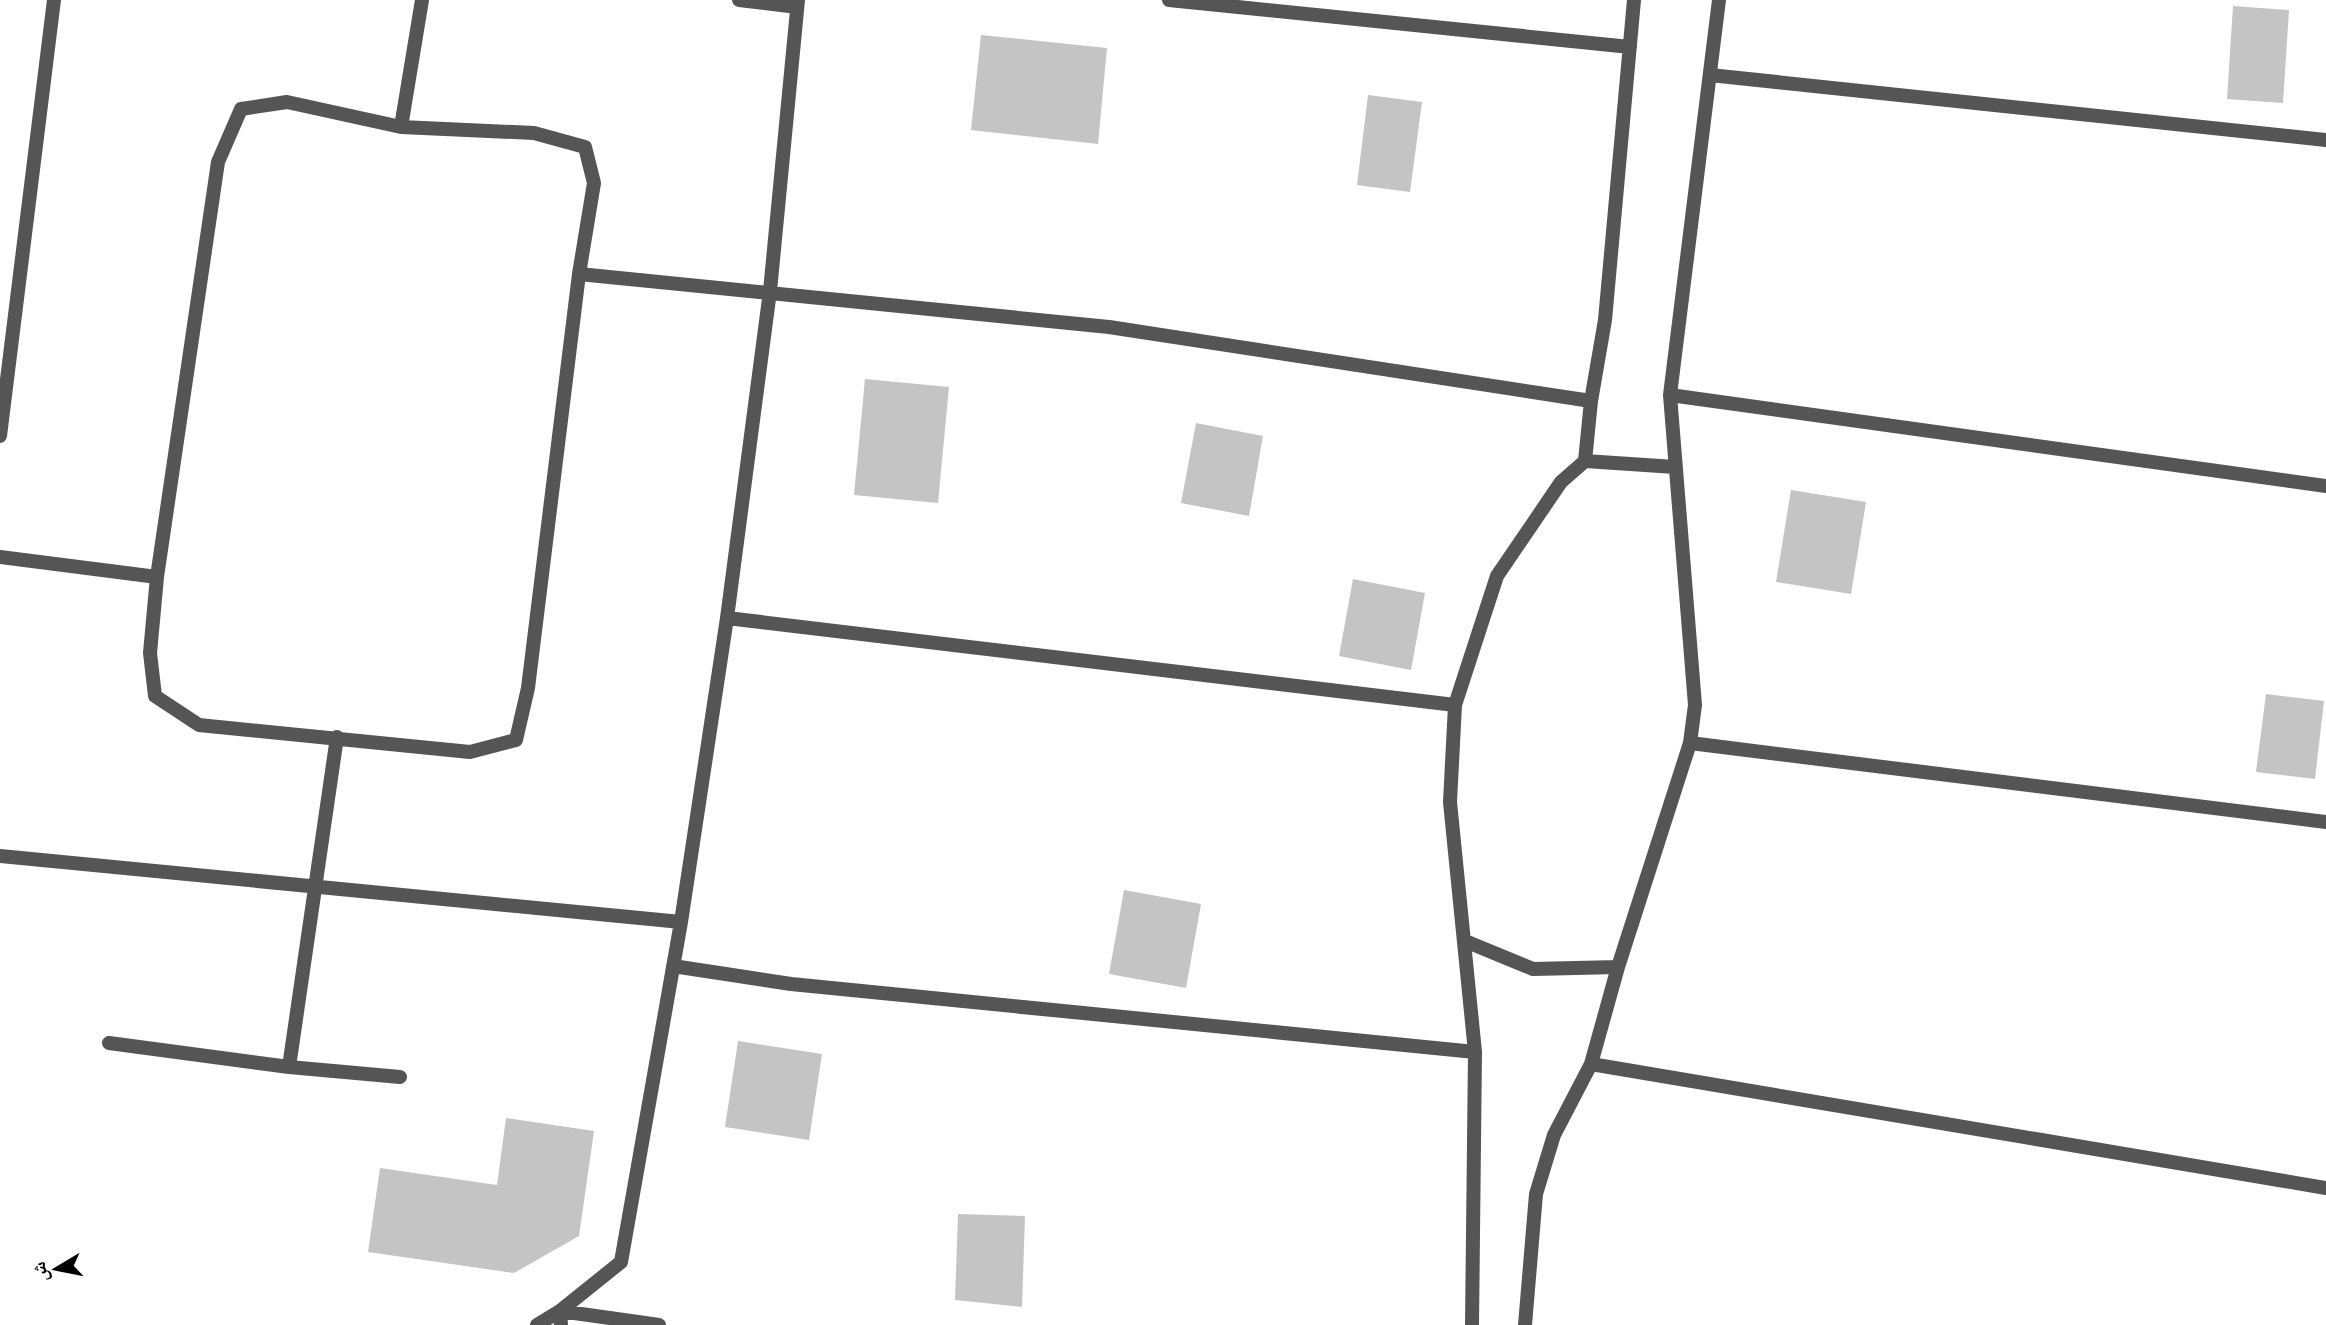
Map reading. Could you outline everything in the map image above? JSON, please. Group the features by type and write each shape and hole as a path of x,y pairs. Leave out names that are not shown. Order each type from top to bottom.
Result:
{"street":[{"path":"0,436 54,0"},
{"path":"401,127 422,0"},
{"path":"560,1318 621,1262 681,922 727,618 770,292 798,4 739,0"},
{"path":"1169,0 1630,47"},
{"path":"1472,1325 1475,1052 1450,802 1455,705 1497,576 1561,482 1585,461 1591,401 1605,320 1634,0"},
{"path":"1525,1325 1536,1194 1554,1135 1591,1064 1618,967 1690,743 1695,705 1670,395 1719,0"},
{"path":"1710,75 2326,140"},
{"path":"288,102 401,127 534,133 584,147 594,183 579,274 528,688 516,740 470,752 199,725 155,696 150,653 157,577 218,162 241,108 288,102"},
{"path":"579,274 1109,327 1591,401"},
{"path":"1670,395 2326,486"},
{"path":"1585,461 1675,467"},
{"path":"0,557 157,577"},
{"path":"727,618 1455,705"},
{"path":"289,1067 337,737"},
{"path":"1690,743 2326,822"},
{"path":"0,856 681,922"},
{"path":"1465,941 1533,969 1618,967"},
{"path":"673,966 791,984 1475,1052"},
{"path":"109,1043 289,1067 400,1077"},
{"path":"1591,1064 2326,1188"},
{"path":"537,1325 560,1318 659,1325"}],"building":[{"path":"2233,6 2289,10 2283,103 2227,99"},
{"path":"981,35 1107,48 1098,144 971,130"},
{"path":"1368,95 1422,102 1410,192 1357,185"},
{"path":"865,379 949,387 938,503 854,495"},
{"path":"1196,423 1263,436 1249,516 1181,503"},
{"path":"1791,490 1866,502 1851,594 1776,582"},
{"path":"1353,579 1425,593 1411,670 1339,656"},
{"path":"2266,694 2324,701 2315,779 2256,772"},
{"path":"1124,890 1201,904 1186,988 1109,974"},
{"path":"738,1041 822,1054 809,1140 725,1127"},
{"path":"506,1118 594,1131 579,1236 514,1273 368,1252 380,1168 497,1185"},
{"path":"958,1214 1025,1216 1022,1307 955,1300"}]}
